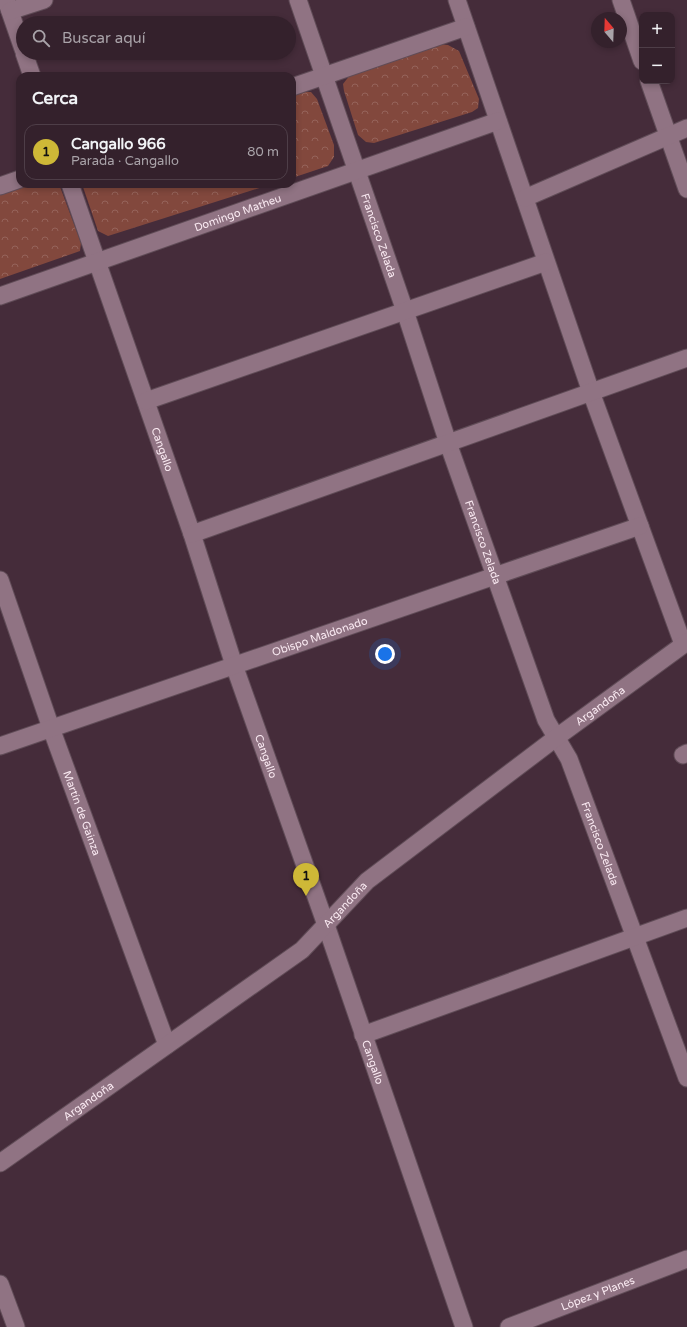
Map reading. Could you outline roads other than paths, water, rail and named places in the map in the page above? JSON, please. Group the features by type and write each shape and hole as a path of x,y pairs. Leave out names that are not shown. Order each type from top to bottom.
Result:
{"street":[{"path":"16,29 8,6 44,0"},
{"name":"Francisco Zelada","path":"298,0 494,576 546,720 569,759 687,1078"},
{"path":"456,0 591,392 685,643"},
{"path":"621,0 639,52"},
{"path":"296,86 466,28"},
{"path":"26,60 31,72"},
{"path":"650,84 687,189"},
{"name":"Domingo Matheu","path":"0,296 498,121"},
{"path":"525,198 687,128"},
{"path":"0,186 16,180"},
{"name":"Cangallo","path":"71,188 192,534 234,666 326,924 464,1327"},
{"path":"146,401 546,262"},
{"path":"192,534 687,358"},
{"name":"Obispo Maldonado","path":"0,746 640,526"},
{"name":"Martín de Gainza","path":"0,580 51,728 167,1045"},
{"name":"Argandoña","path":"0,1163 302,950 367,881 556,737 685,643"},
{"path":"363,1035 687,918"},
{"name":"López y Planes","path":"509,1327 687,1259"},
{"path":"0,1284 16,1327"}],"place":[{"name":"Cangallo 966","path":"306,896"}]}
